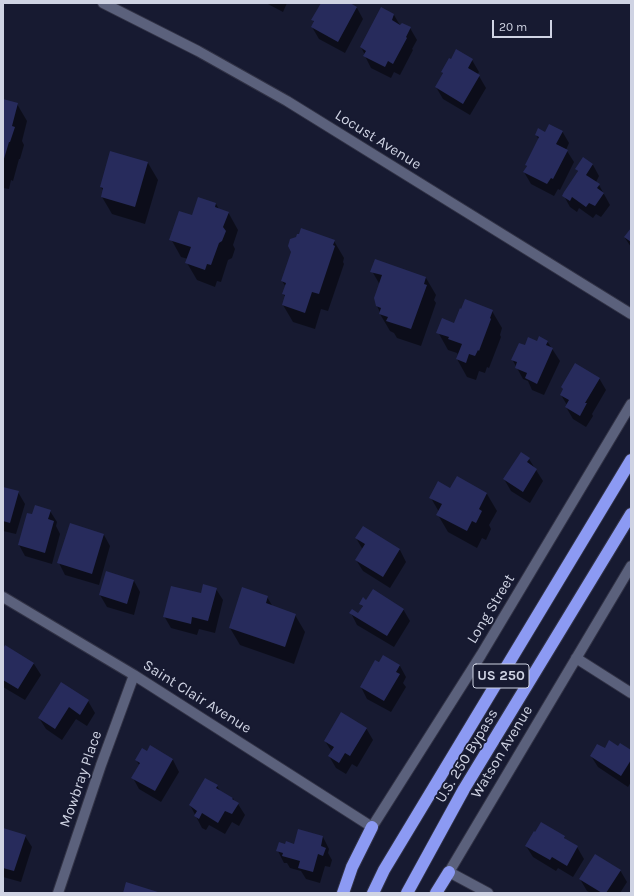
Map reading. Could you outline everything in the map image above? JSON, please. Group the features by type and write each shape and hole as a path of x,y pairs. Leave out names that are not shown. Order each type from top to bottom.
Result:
{"highway":[{"name":"US 250","path":"373,893 384,870 631,460"},
{"name":"U.S. 250 Bypass","path":"407,893 464,789 631,514"},
{"path":"343,893 352,867 372,827"},
{"path":"436,893 449,872"}],"street":[{"name":"Locust Avenue","path":"103,3 198,51 286,101 631,314"},
{"name":"Long Street","path":"372,827 481,655 631,404"},
{"name":"Watson Avenue","path":"449,872 631,566"},
{"name":"Saint Clair Avenue","path":"3,596 134,675 372,827"},
{"path":"576,658 631,693"},
{"name":"Mowbray Place","path":"58,893 101,765 134,675"},
{"path":"449,872 488,893"}],"building":[{"path":"321,3 350,3 357,7 338,42 311,27 314,21 311,20"},
{"path":"381,7 394,14 392,20 400,25 402,23 411,27 406,37 407,38 393,64 388,61 385,67 363,56 366,51 360,47"},
{"path":"456,49 473,59 468,68 480,75 463,104 435,87 443,73 441,72 449,58 451,59"},
{"path":"3,99 18,103 12,126 15,127 3,162"},
{"path":"549,124 563,131 556,144 568,150 553,179 551,178 547,184 523,172 539,137 535,135 538,128 545,132"},
{"path":"110,151 148,162 135,207 101,197 103,188 100,187"},
{"path":"583,157 593,164 586,175 600,184 597,188 604,193 595,206 589,203 586,207 572,197 570,201 562,196 578,171 575,169"},
{"path":"198,197 216,203 215,207 229,212 223,227 226,231 222,241 219,243 211,265 207,264 205,270 185,263 191,247 169,240 179,211 192,215"},
{"path":"301,228 335,240 333,245 335,246 319,294 312,292 305,313 282,305 285,295 282,294 286,283 281,281 291,252 288,246 290,239 299,234"},
{"path":"631,228 631,242 624,237"},
{"path":"375,259 426,277 424,284 427,285 411,329 386,321 388,317 379,314 381,308 376,306 374,298 382,275 370,272"},
{"path":"465,299 493,310 479,351 478,350 475,356 469,354 466,363 456,359 462,344 448,339 449,337 436,333 442,318 454,323"},
{"path":"539,336 548,341 546,345 553,348 537,384 525,378 527,373 515,368 517,362 511,360 519,343 525,345 528,337 537,341"},
{"path":"575,363 600,378 585,403 587,403 580,416 565,407 569,400 560,395 563,389 561,387"},
{"path":"521,452 530,458 527,462 537,469 523,492 503,479"},
{"path":"457,476 487,493 479,509 482,511 476,523 472,521 467,531 436,515 442,504 429,498 438,481 450,488"},
{"path":"3,487 19,491 10,523 3,521"},
{"path":"35,505 51,510 48,519 54,521 45,553 18,545 27,513 32,514"},
{"path":"70,523 104,534 92,574 57,563"},
{"path":"363,526 400,549 383,577 355,560 365,544 355,538"},
{"path":"106,571 134,580 127,604 99,595"},
{"path":"203,584 217,588 208,621 192,617 191,624 163,617 171,586 201,593"},
{"path":"242,587 268,596 266,603 296,614 285,647 229,628"},
{"path":"373,589 404,609 387,636 349,613 352,609 358,613 363,606 359,604 363,597 366,600"},
{"path":"5,645 34,663 18,689 3,680 3,649"},
{"path":"383,655 400,665 396,672 400,674 384,701 360,687 375,660 379,662"},
{"path":"61,682 89,700 80,715 69,707 55,729 38,718"},
{"path":"341,712 367,728 350,756 345,753 339,763 328,756 334,747 324,741"},
{"path":"609,740 618,746 620,743 631,750 631,760 621,776 590,756 597,744 605,748"},
{"path":"150,745 173,759 155,791 131,778 140,763 135,760 142,748 147,751"},
{"path":"205,778 218,785 216,788 239,803 232,814 225,811 218,823 202,813 199,819 194,816 197,811 189,805"},
{"path":"541,822 565,836 564,838 578,846 567,866 552,857 550,860 525,846"},
{"path":"3,828 26,835 14,871 3,868"},
{"path":"298,829 323,836 321,846 326,848 323,856 318,854 313,872 298,868 300,861 282,856 283,853 276,851 279,842 285,844 286,841 294,844"},
{"path":"595,854 621,870 606,893 602,893 579,879"},
{"path":"126,882 161,893 123,893"}]}
